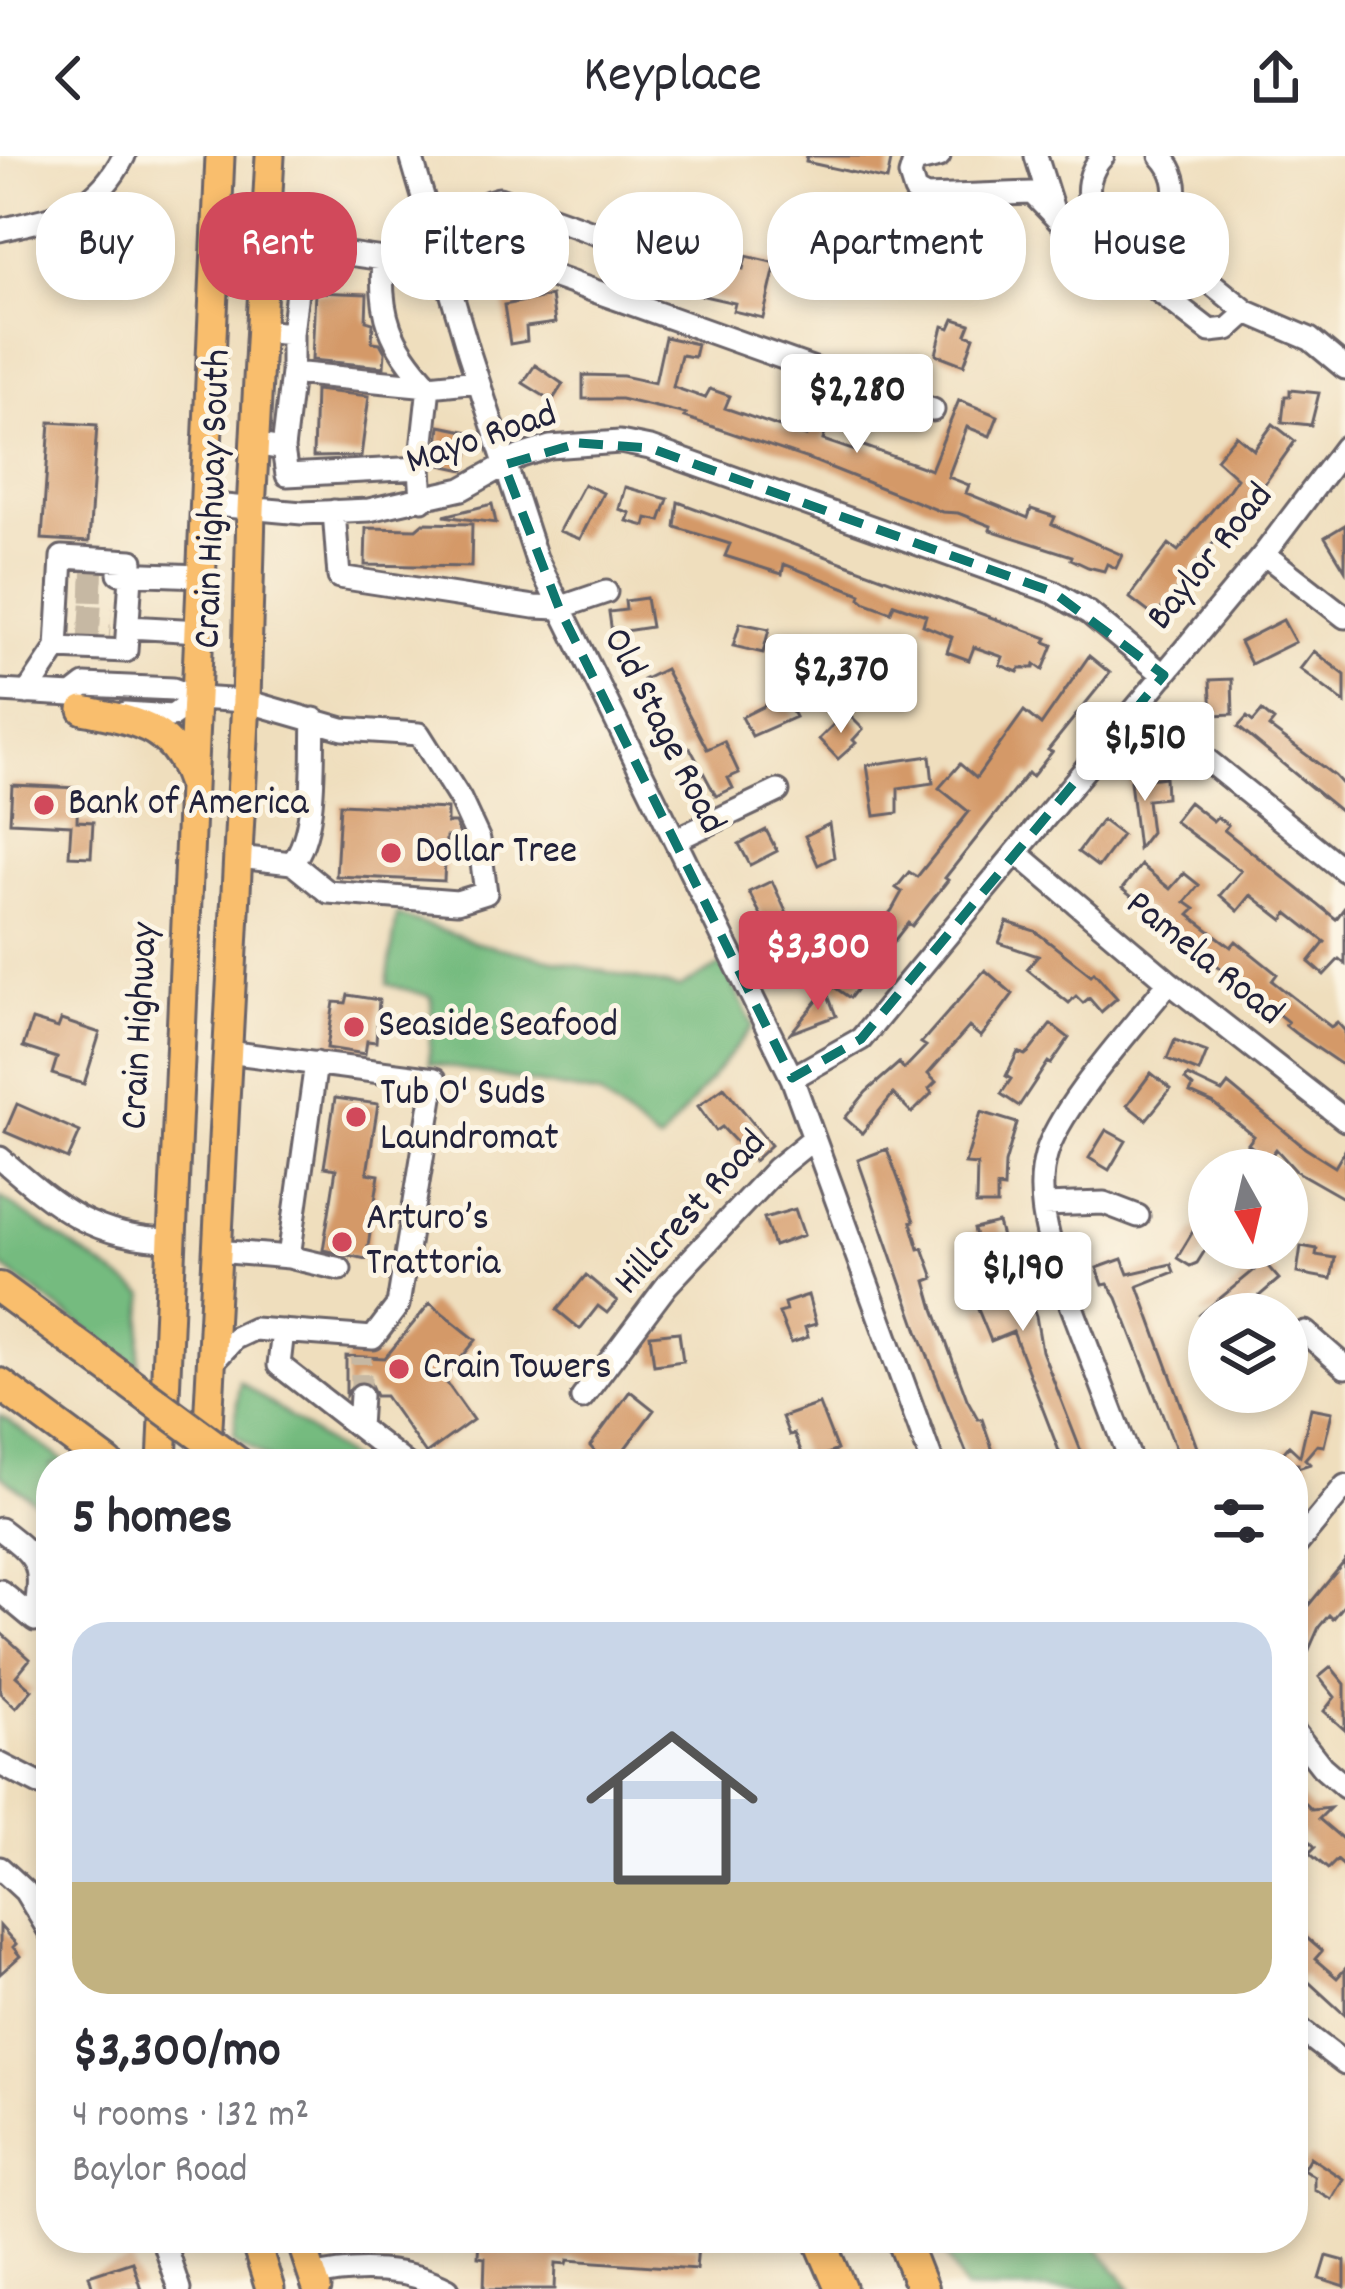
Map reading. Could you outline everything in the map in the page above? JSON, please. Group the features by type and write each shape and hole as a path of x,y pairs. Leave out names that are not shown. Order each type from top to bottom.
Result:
{"highway":[{"path":"0,1288 219,1449"},
{"path":"0,1384 88,1449"},
{"path":"825,2253 841,2289"},
{"path":"908,2253 922,2289"}],"main road":[{"name":"Crain Highway South","path":"201,584 220,156"},
{"name":"Crain Highway South","path":"268,192 270,156"},
{"name":"Crain Highway South","path":"246,701 262,300"},
{"name":"Crain Highway","path":"163,1449 201,584"},
{"path":"207,1449 246,701"},
{"path":"78,702 158,733 186,767 193,788"},
{"path":"259,2253 270,2289"},
{"path":"305,2253 315,2283"}],"street":[{"path":"0,230 65,214 94,200 124,156"},
{"name":"Old Stage Road","path":"411,156 421,192"},
{"path":"939,156 914,162 910,176 915,191 926,197 1032,193 1050,212"},
{"path":"1036,156 1050,203"},
{"path":"1090,192 1089,176 1103,156"},
{"path":"1160,156 1175,177 1176,192"},
{"path":"357,256 382,259 380,305 408,364 429,386"},
{"path":"569,283 933,410"},
{"path":"1229,297 1247,312 1310,339 1345,368"},
{"path":"296,300 284,449 287,475 419,468"},
{"name":"Old Stage Road","path":"453,300 536,558 791,1078 928,1449"},
{"path":"1170,300 1210,332 1228,329 1247,312"},
{"path":"260,331 292,334"},
{"path":"292,373 429,386 478,381"},
{"path":"422,500 419,468 429,386"},
{"path":"256,403 289,412"},
{"name":"Mayo Road","path":"202,504 334,512 422,500 462,489 550,447 620,442 650,448 1053,592 1089,613 1164,675"},
{"path":"254,444 284,449"},
{"name":"Baylor Road","path":"791,1078 861,1039 1264,554 1345,447"},
{"path":"334,512 339,577 559,608 606,592"},
{"path":"1264,554 1345,617"},
{"path":"27,693 66,628 71,580 62,557 132,562 121,583 122,631 135,688"},
{"path":"121,583 201,584"},
{"path":"66,628 200,631"},
{"path":"78,702 85,685 173,689 197,698 246,701 344,729 419,734 479,840 486,893 457,902 328,892 292,863 238,857"},
{"path":"0,692 172,716 197,698"},
{"path":"1139,706 1345,871"},
{"path":"292,863 301,852 309,820 314,718"},
{"path":"677,839 778,791"},
{"name":"Pamela Road","path":"1017,853 1169,982 1345,1120"},
{"path":"1126,1449 1056,1265 1043,1205 1046,1155 1067,1112 1169,982"},
{"path":"211,1364 235,1338 254,1328 361,1347 374,1338 398,1305 435,1079 227,1052"},
{"path":"289,1257 316,1064"},
{"name":"Hillcrest Road","path":"582,1398 667,1285 776,1169 814,1138"},
{"path":"0,1157 56,1206 99,1230 132,1239 172,1240"},
{"path":"1043,1205 1104,1203 1138,1216"},
{"path":"216,1251 289,1257 340,1269"},
{"path":"283,1331 279,1365 387,1449"},
{"path":"1308,1335 1345,1367"},
{"path":"359,1427 361,1395"},
{"path":"1308,1531 1345,1486"},
{"path":"0,1529 32,1552 36,1566"},
{"path":"0,1591 35,1620 36,1612"},
{"path":"1308,1750 1345,1786"},
{"path":"0,1764 36,1782"},
{"path":"0,1868 36,1910"},
{"path":"1308,2036 1345,2064"},
{"path":"167,2253 179,2289"},
{"path":"315,2283 348,2268 428,2279 448,2289"}],"highlighted area":[{"path":"579,443 650,448 1053,592 1164,675 861,1039 792,1078 559,608 504,465"}],"green space":[{"path":"397,915 477,943 679,988 723,964 753,1026 659,1143 599,1095 429,1063 432,997 387,984"},
{"path":"0,1197 145,1295 138,1367 0,1265"},
{"path":"239,1381 335,1449 254,1449 234,1434"},
{"path":"0,1415 47,1449 36,1449 36,1503 0,1474"},
{"path":"945,2253 1101,2253 1131,2289 965,2289"}],"building":[{"path":"807,156 892,156 887,180 806,162"},
{"path":"746,256 767,261 763,318 733,311 735,303 722,300 743,300"},
{"path":"357,294 367,294 366,321 373,323 372,342 380,343 385,352 384,367 312,360 315,300 357,300"},
{"path":"552,300 555,323 526,327 527,341 510,344 504,305"},
{"path":"954,319 970,324 966,334 974,337 964,365 936,354 943,326 950,328"},
{"path":"665,337 697,344 694,357 681,355 673,387 705,398 710,389 730,396 725,408 806,436 810,424 826,430 823,440 855,451 858,444 931,470 959,400 998,416 990,436 967,427 948,477 969,485 966,493 1028,518 1031,509 1055,517 1052,524 1122,555 1116,568 1107,564 1104,571 1088,567 1072,556 990,530 991,526 958,513 942,512 814,461 684,417 686,414 621,399 583,399 583,375 655,383"},
{"path":"535,365 563,384 552,401 523,383"},
{"path":"315,390 369,396 361,456 313,457"},
{"path":"1290,390 1319,393 1311,425 1282,422"},
{"path":"50,422 97,425 89,542 42,539"},
{"path":"1273,424 1295,441 1248,507 1244,504 1155,617 1130,598 1134,590 1169,544 1178,551 1237,478 1216,459 1236,435 1254,450"},
{"path":"440,426 474,433 464,470 436,464"},
{"path":"584,484 603,493 580,539 559,531"},
{"path":"625,487 668,499 660,521 647,518 645,526 627,521 630,513 619,509"},
{"path":"678,502 1047,638 1045,642 1053,645 1043,670 1035,664 1018,672 1000,665 1003,657 974,647 969,660 947,652 952,637 923,625 926,615 894,604 891,612 866,603 861,594 784,564 782,574 725,556 730,544 675,527"},
{"path":"492,504 496,523 444,516"},
{"path":"423,523 472,524 471,567 365,565 366,528 416,529"},
{"path":"1345,525 1345,570 1325,537"},
{"path":"646,598 651,627 612,633 609,612 626,610 625,601"},
{"path":"1283,620 1295,642 1251,664 1240,642"},
{"path":"740,623 769,629 763,653 733,646"},
{"path":"1314,651 1345,675 1345,703 1300,669"},
{"path":"1089,656 1110,673 1048,750 1052,752 1032,777 1028,773 912,926 908,923 850,998 831,985 892,910 902,892 896,888 909,872 917,877 969,812 939,788 960,764 976,778 1024,711 1041,725"},
{"path":"665,669 707,749 724,741 739,773 728,778 733,788 716,796 690,748 680,753 643,680"},
{"path":"1232,679 1233,714 1212,715 1210,680"},
{"path":"784,696 795,717 752,736 742,717"},
{"path":"1262,711 1274,721 1269,727 1345,787 1345,815 1238,727 1247,717 1253,722"},
{"path":"846,712 863,729 838,759 819,739"},
{"path":"930,756 933,783 898,788 898,813 875,816 867,765"},
{"path":"1165,777 1166,798 1147,800 1151,832 1138,849 1130,781"},
{"name":"Bank of America","path":"12,785 78,788 77,821 93,822 91,857 69,856 71,825 10,822"},
{"path":"1189,802 1213,821 1217,817 1228,825 1224,830 1336,919 1345,907 1345,964 1339,959 1324,975 1309,962 1325,942 1288,913 1283,920 1251,895 1238,911 1220,895 1241,871 1174,821"},
{"name":"Dollar Tree","path":"340,804 447,809 447,823 455,823 461,837 446,837 444,881 336,876"},
{"path":"1102,820 1122,835 1098,867 1078,852"},
{"path":"829,824 834,857 818,865 805,836"},
{"path":"766,830 777,851 750,865 739,844"},
{"path":"1141,865 1170,889 1184,873 1199,885 1185,902 1195,909 1189,915 1231,947 1236,941 1277,974 1272,981 1331,1027 1337,1022 1345,1031 1345,1067 1295,1033 1285,1025 1288,1022 1122,889"},
{"path":"772,881 803,949 783,959 749,892"},
{"path":"1007,922 1035,931 1091,975 1094,972 1117,998 1101,1012 1089,998 1083,1003 1076,996 1069,1003 1027,969 1038,956 999,943"},
{"path":"985,970 1013,994 981,1037 969,1027 928,1074 936,1082 929,1089 932,1093 912,1113 893,1094 862,1133 845,1118 866,1092 899,1063 904,1069 926,1046 921,1043"},
{"path":"826,990 836,1016 791,1033"},
{"name":"Seaside Seafood","path":"348,995 379,1000 376,1042 367,1041 365,1054 327,1048 334,1002 346,1003"},
{"path":"32,1020 58,1028 61,1020 100,1033 84,1084 52,1074 57,1058 23,1047"},
{"path":"1051,1024 1069,1038 1019,1106 1001,1094 1011,1079 1006,1076 1018,1052 1030,1051"},
{"path":"1175,1040 1207,1052 1199,1072 1167,1059"},
{"path":"1151,1073 1171,1089 1146,1120 1127,1105"},
{"path":"1188,1076 1222,1092 1228,1084 1307,1149 1254,1149 1248,1144 1254,1136 1213,1103 1190,1093 1193,1087 1185,1080"},
{"path":"724,1087 771,1145 754,1161 722,1127 716,1131 698,1106"},
{"path":"335,1098 378,1104 367,1173 379,1175 366,1259 323,1250 336,1169 324,1167"},
{"path":"17,1104 80,1132 68,1159 5,1132"},
{"path":"981,1112 1017,1123 1005,1163 1004,1188 997,1187 997,1205 976,1205 977,1165 965,1164"},
{"path":"1106,1130 1126,1141 1109,1170 1089,1158"},
{"path":"887,1149 914,1221 919,1249 923,1248 934,1278 926,1281 934,1309 967,1399 982,1419 992,1449 965,1449 858,1160"},
{"path":"1308,1150 1335,1167 1345,1150 1345,1199 1308,1178"},
{"path":"795,1209 804,1235 774,1246 764,1218"},
{"path":"998,1223 1036,1316 1042,1351 1080,1449 1058,1449 1013,1332 991,1341 977,1307 999,1299 986,1276 974,1229"},
{"path":"1188,1240 1188,1265 1177,1258"},
{"path":"1308,1247 1317,1249 1316,1255 1335,1258 1331,1279 1297,1273 1308,1269"},
{"path":"1122,1259 1128,1274 1171,1264 1174,1272 1138,1286 1198,1449 1176,1449 1117,1298 1108,1284 1103,1285 1097,1268"},
{"path":"1256,1269 1270,1269 1279,1279 1263,1293 1226,1293"},
{"path":"586,1275 617,1301 607,1313 598,1306 580,1329 557,1310"},
{"path":"808,1295 816,1324 805,1327 808,1337 791,1343 779,1313 786,1311 784,1303"},
{"name":"Crain Towers","path":"430,1303 476,1340 444,1379 473,1420 433,1449 422,1449 385,1396 376,1396 370,1383 355,1381 346,1395 346,1356 385,1358"},
{"path":"679,1332 683,1361 654,1365 650,1335"},
{"path":"630,1391 654,1410 625,1449 590,1446"},
{"path":"819,1404 837,1449 800,1449 782,1417"},
{"path":"1311,1408 1332,1412 1324,1446 1317,1445 1308,1456 1308,1449 1302,1449"},
{"path":"1345,1561 1345,1604 1319,1627 1308,1652 1308,1606"},
{"path":"0,1632 30,1659 16,1676 32,1690 16,1708 0,1693"},
{"path":"1331,1667 1345,1684 1345,1730 1324,1711 1335,1697 1319,1677"},
{"path":"1308,1806 1312,1810 1330,1808 1319,1819 1345,1841 1345,1867 1337,1860 1328,1869 1309,1853 1315,1847 1308,1840"},
{"path":"0,1926 20,1956 0,1974"},
{"path":"1308,1939 1322,1951 1315,1959 1337,1978 1345,1969 1345,2015 1308,1981"},
{"path":"1310,2157 1343,2179 1331,2199 1314,2189"},
{"path":"478,2253 697,2253 696,2269 556,2263 555,2289 484,2289 485,2258"},
{"path":"1327,2256 1345,2261 1345,2287 1320,2279"},
{"path":"132,2261 141,2289 93,2289 89,2275"}],"tunnel":[{"path":"82,571 113,572"},
{"path":"81,591 112,592"},
{"path":"80,615 111,617"},
{"path":"78,633 110,635"},
{"path":"361,1357 361,1395"}],"place":[{"name":"Bank of America","path":"44,805"},
{"name":"Dollar Tree","path":"391,853"},
{"name":"Seaside Seafood","path":"354,1027"},
{"name":"Tub O' Suds Laundromat","path":"356,1117"},
{"name":"Arturo’s Trattoria","path":"342,1242"},
{"name":"Crain Towers","path":"399,1369"}]}
